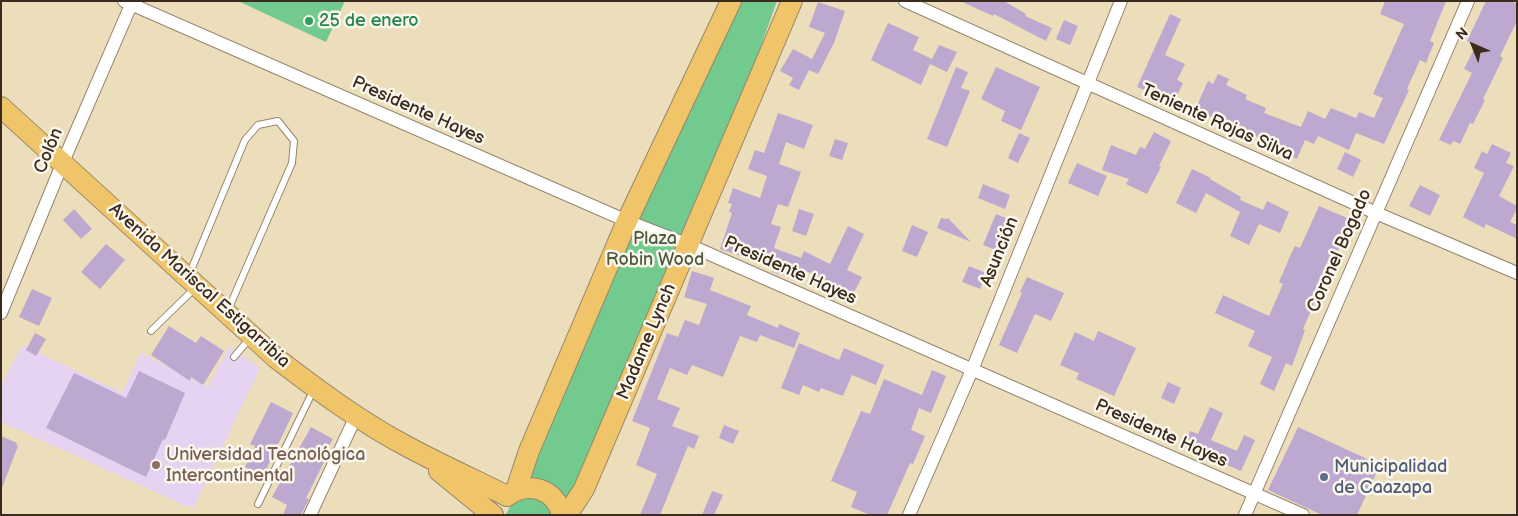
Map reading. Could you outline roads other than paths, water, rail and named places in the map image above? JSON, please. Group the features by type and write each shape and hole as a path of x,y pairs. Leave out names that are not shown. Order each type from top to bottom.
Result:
{"main road":[{"path":"512,493 627,221 731,1"},
{"name":"Madame Lynch","path":"567,515 584,489 792,1"},
{"name":"Avenida Mariscal Estigarribia","path":"1,107 276,358 315,388 356,416 410,448 512,493"},
{"name":"Avenida Mariscal Estigarribia","path":"410,448 495,515"},
{"path":"495,515 502,502 512,493 530,487 543,490 556,501 562,515"}],"street":[{"name":"Teniente Rojas Silva","path":"905,1 1376,213 1517,272"},
{"name":"Asunción","path":"909,515 972,370 1086,83 1121,1"},
{"name":"Coronel Bogado","path":"1245,515 1468,1"},
{"name":"Presidente Hayes","path":"128,3 627,221 689,245 1303,515"},
{"name":"Colón","path":"1,313 128,3"},
{"path":"310,515 356,416"}],"lane":[{"path":"150,331 192,282 245,140 258,124 278,121 294,141 292,163 227,313"},
{"path":"234,357 252,336"},
{"path":"258,504 315,388"}],"place":[{"name":"25 de enero","path":"309,21"},
{"name":"Universidad Tecnológica Intercontinental","path":"156,465"},
{"name":"Municipalidad de Caazapa","path":"1324,477"}],"park label":[{"name":"Plaza Robin Wood","path":"655,249"}]}
